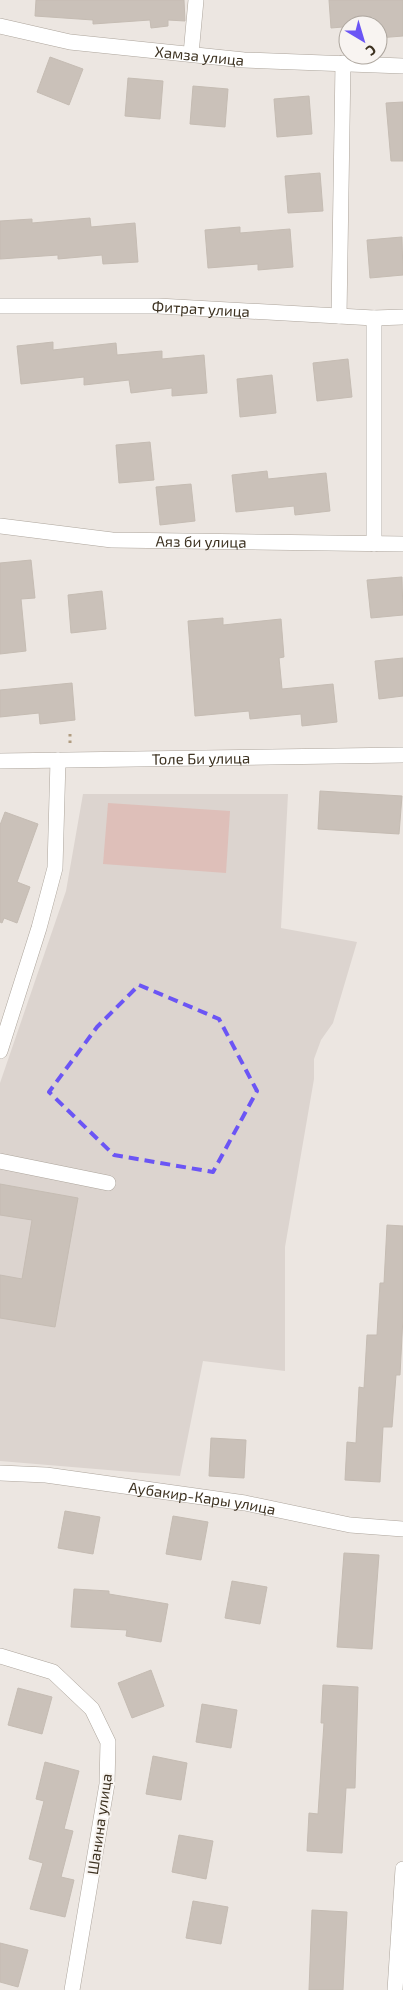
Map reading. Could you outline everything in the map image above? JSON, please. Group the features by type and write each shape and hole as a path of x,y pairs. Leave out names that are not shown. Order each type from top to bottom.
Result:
{"street":[{"path":"191,54 196,0"},
{"name":"Хамза улица","path":"0,26 70,42 244,60 338,63"},
{"path":"339,316 343,65"},
{"name":"Хамза улица","path":"383,65 403,66"},
{"name":"Фитрат улица","path":"0,306 158,306 374,318 403,317"},
{"path":"374,318 374,544"},
{"name":"Аяз би улица","path":"0,526 112,540 403,544"},
{"name":"Толе Би улица","path":"0,761 403,755"},
{"path":"0,1051 39,928 55,868 58,760"},
{"path":"0,1160 108,1183"},
{"name":"Аубакир-Кары улица","path":"0,1473 46,1475 245,1503 350,1525 403,1529"},
{"name":"Шанина улица","path":"0,1656 54,1672 92,1709 108,1742 107,1784 72,1990"},
{"path":"395,1990 403,1869"}],"highlighted area":[{"path":"139,985 219,1019 257,1091 213,1172 114,1155 49,1092 97,1027"}],"shaded area":[{"path":"83,794 288,794 281,928 357,942 333,1023 321,1040 314,1059 314,1079 285,1247 285,1371 203,1361 180,1476 0,1461 0,1083 66,891"},
{"path":"108,803 230,811 226,873 103,864"}],"building":[{"path":"36,0 184,0 185,21 168,20 168,26 151,28 150,20 93,24 93,20 35,16"},
{"path":"329,0 403,0 403,36 388,37 388,15 338,15 338,27 331,28"},
{"path":"50,57 83,69 69,105 37,92"},
{"path":"128,78 163,81 160,119 125,116"},
{"path":"193,86 228,89 225,127 190,124"},
{"path":"309,96 312,134 277,137 274,99"},
{"path":"403,102 403,161 391,161 386,103"},
{"path":"320,173 323,211 288,213 285,176"},
{"path":"90,218 91,227 135,223 138,262 103,264 102,255 58,259 58,255 0,259 0,221 32,219 32,223"},
{"path":"240,227 240,233 290,229 293,267 258,270 258,264 208,268 205,230"},
{"path":"402,237 403,275 370,278 367,240"},
{"path":"53,342 53,350 116,343 117,355 162,351 162,359 204,355 207,393 172,396 172,388 131,393 129,380 84,385 84,377 21,384 17,346"},
{"path":"348,359 352,397 317,401 313,363"},
{"path":"272,375 276,413 240,417 237,379"},
{"path":"150,442 154,480 119,483 116,445"},
{"path":"267,471 268,479 326,473 330,511 295,515 294,506 236,512 232,475"},
{"path":"191,484 195,521 160,525 156,487"},
{"path":"31,560 35,598 21,599 26,651 0,654 0,563"},
{"path":"402,577 403,615 371,618 367,580"},
{"path":"102,591 106,629 71,633 68,595"},
{"path":"223,618 223,625 281,619 284,657 279,658 282,689 333,684 337,722 302,726 301,714 250,719 249,711 195,716 188,621"},
{"path":"403,658 403,696 379,699 375,661"},
{"path":"72,683 75,720 40,724 39,713 0,717 0,690"},
{"path":"320,791 402,796 399,834 318,829"},
{"path":"5,812 38,824 17,882 30,887 17,923 4,918 2,923 0,922 0,825"},
{"path":"0,1184 78,1198 55,1327 0,1318 0,1275 22,1279 32,1220 0,1215"},
{"path":"387,1225 403,1226 403,1317 400,1375 396,1375 392,1427 383,1427 380,1482 345,1480 347,1442 356,1443 359,1387 364,1388 367,1335 377,1335 380,1283 384,1283"},
{"path":"211,1438 246,1440 244,1478 209,1476"},
{"path":"65,1511 100,1517 93,1554 58,1548"},
{"path":"173,1516 208,1522 201,1560 166,1554"},
{"path":"344,1553 379,1555 372,1649 337,1647"},
{"path":"232,1581 267,1587 260,1624 225,1618"},
{"path":"74,1589 109,1591 109,1594 168,1604 161,1642 126,1636 127,1630 71,1627"},
{"path":"151,1670 164,1706 132,1718 118,1683"},
{"path":"323,1685 358,1687 355,1788 346,1788 342,1853 307,1851 309,1813 318,1814 324,1723 321,1723"},
{"path":"18,1688 52,1697 42,1734 8,1725"},
{"path":"202,1704 237,1710 231,1748 196,1742"},
{"path":"153,1756 187,1763 181,1800 146,1794"},
{"path":"45,1762 79,1771 64,1829 73,1831 61,1877 74,1880 65,1917 30,1909 43,1863 29,1859 44,1801 36,1799"},
{"path":"179,1835 213,1841 206,1879 172,1872"},
{"path":"193,1901 228,1907 221,1944 186,1938"},
{"path":"312,1910 347,1912 343,1990 309,1990"},
{"path":"0,1943 28,1950 18,1987 0,1982"}]}
